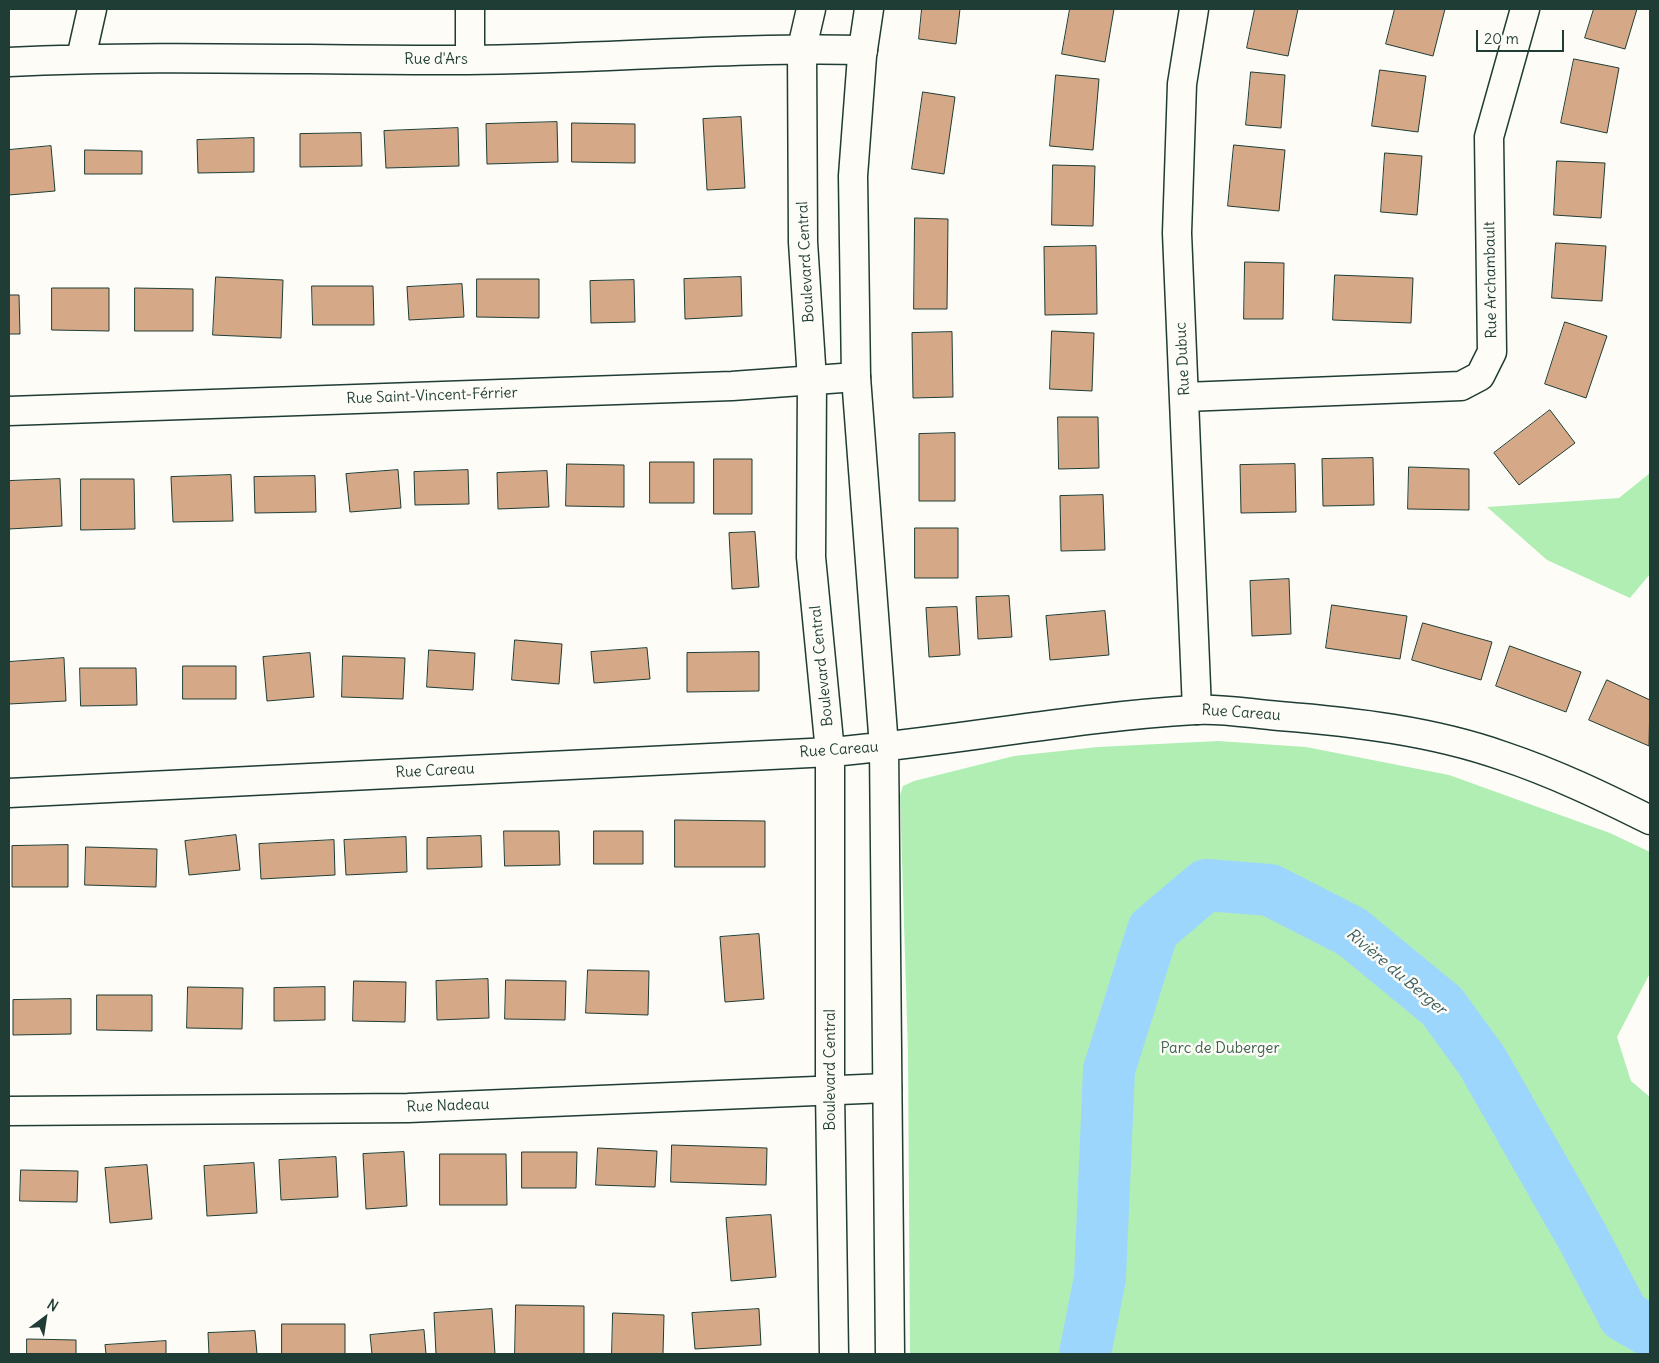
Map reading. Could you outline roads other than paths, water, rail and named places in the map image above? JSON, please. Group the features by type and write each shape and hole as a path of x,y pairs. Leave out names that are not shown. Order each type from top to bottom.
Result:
{"street":[{"path":"81,58 92,9"},
{"path":"470,9 470,60"},
{"name":"Boulevard Central","path":"811,9 802,48 803,242 812,380 811,557 830,752 830,1091 834,1354"},
{"path":"869,9 863,50 853,176 856,377 884,747 890,1354"},
{"name":"Rue Dubuc","path":"1194,9 1182,84 1176,234 1185,396 1197,710"},
{"name":"Rue Archambault","path":"1185,396 1461,386 1480,376 1492,352 1489,137 1525,9"},
{"name":"Rue d'Ars","path":"9,62 81,58 470,60 802,48 863,50"},
{"name":"Rue Saint-Vincent-Férrier","path":"9,411 732,386 856,377"},
{"name":"Rue Careau","path":"9,793 830,752 884,747 1060,723 1197,710 1324,720 1423,735 1502,755 1592,791 1650,820"},
{"name":"Rue Nadeau","path":"9,1111 408,1108 887,1088"}],"waterway":[{"name":"Rivière du Berger","path":"1085,1354 1100,1278 1109,1070 1153,930 1206,885 1270,890 1352,932 1442,1006 1482,1061 1583,1238 1624,1316 1650,1331"}],"park label":[{"name":"Parc de Duberger","path":"1220,1049"}]}
